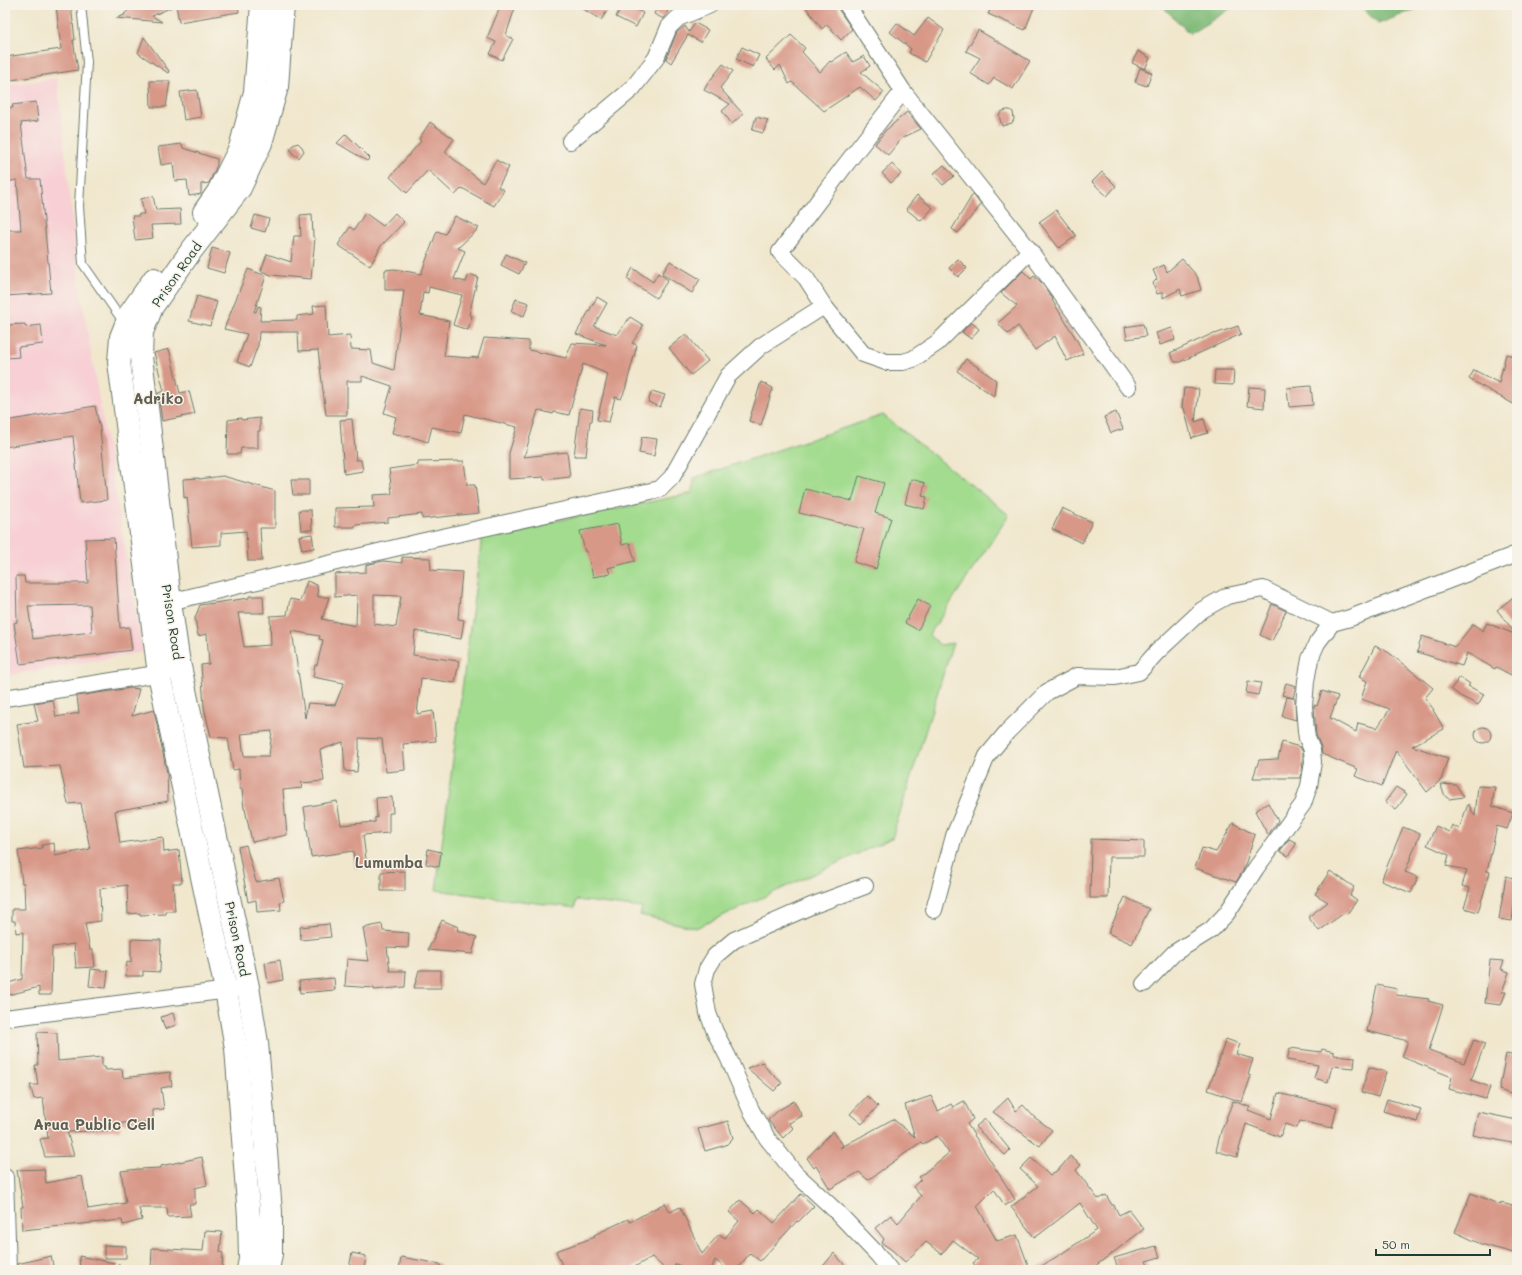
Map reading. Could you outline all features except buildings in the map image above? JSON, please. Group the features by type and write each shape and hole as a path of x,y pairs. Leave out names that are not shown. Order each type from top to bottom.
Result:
{"street":[{"name":"Prison Road","path":"262,5 255,92 240,148 218,192 170,256 131,312 121,337 119,362 159,604 181,670 248,987 258,1043 271,1212 271,1254 268,1270"},
{"name":"Prison Road","path":"248,1270 250,1259 249,1217 236,1048 226,990 159,674 159,604 140,357 142,332 152,308 191,251 240,188 261,143 277,87 283,5"},
{"path":"570,141 632,89 656,58 668,27 672,22 678,18 710,5"},
{"path":"847,5 903,91 1030,251 1128,386"},
{"path":"903,91 780,252 806,278 824,306 863,354 886,362 903,362 913,359 937,343 1030,251"},
{"path":"159,604 420,542 660,489 672,477 728,376 761,346 824,306"},
{"path":"1144,984 1174,953 1211,930 1227,913 1256,868 1303,804 1309,786 1313,762 1312,750 1306,731 1304,706 1306,681 1310,659 1317,643 1332,623 1350,618 1517,554"},
{"path":"934,910 954,836 987,756 1007,732 1047,692 1077,676 1115,677 1140,672 1157,652 1202,610 1228,596 1263,589 1332,623"},
{"path":"5,698 181,670"},
{"path":"865,886 811,906 734,940 714,956 707,969 703,984 708,1013 715,1032 728,1057 751,1110 767,1138 795,1173 836,1211 878,1255 890,1270"},
{"path":"5,1018 248,987"},
{"path":"5,1177 8,1270"}],"lane":[{"path":"81,5 87,62 79,206 83,264 126,325"}],"shaded area":[{"path":"57,78 80,290 143,652 5,676 5,85"}],"green space":[{"path":"1161,5 1236,5 1190,34"},
{"path":"1360,5 1426,5 1378,24"},
{"path":"883,415 1009,515 929,635 940,645 953,643 892,838 696,928 640,915 642,908 576,900 575,908 436,890 482,536 693,493 694,478"}],"district":[{"name":"Adriko","path":"158,398"},
{"name":"Lumumba","path":"389,862"},
{"name":"Arua Public Cell","path":"94,1124"}]}
